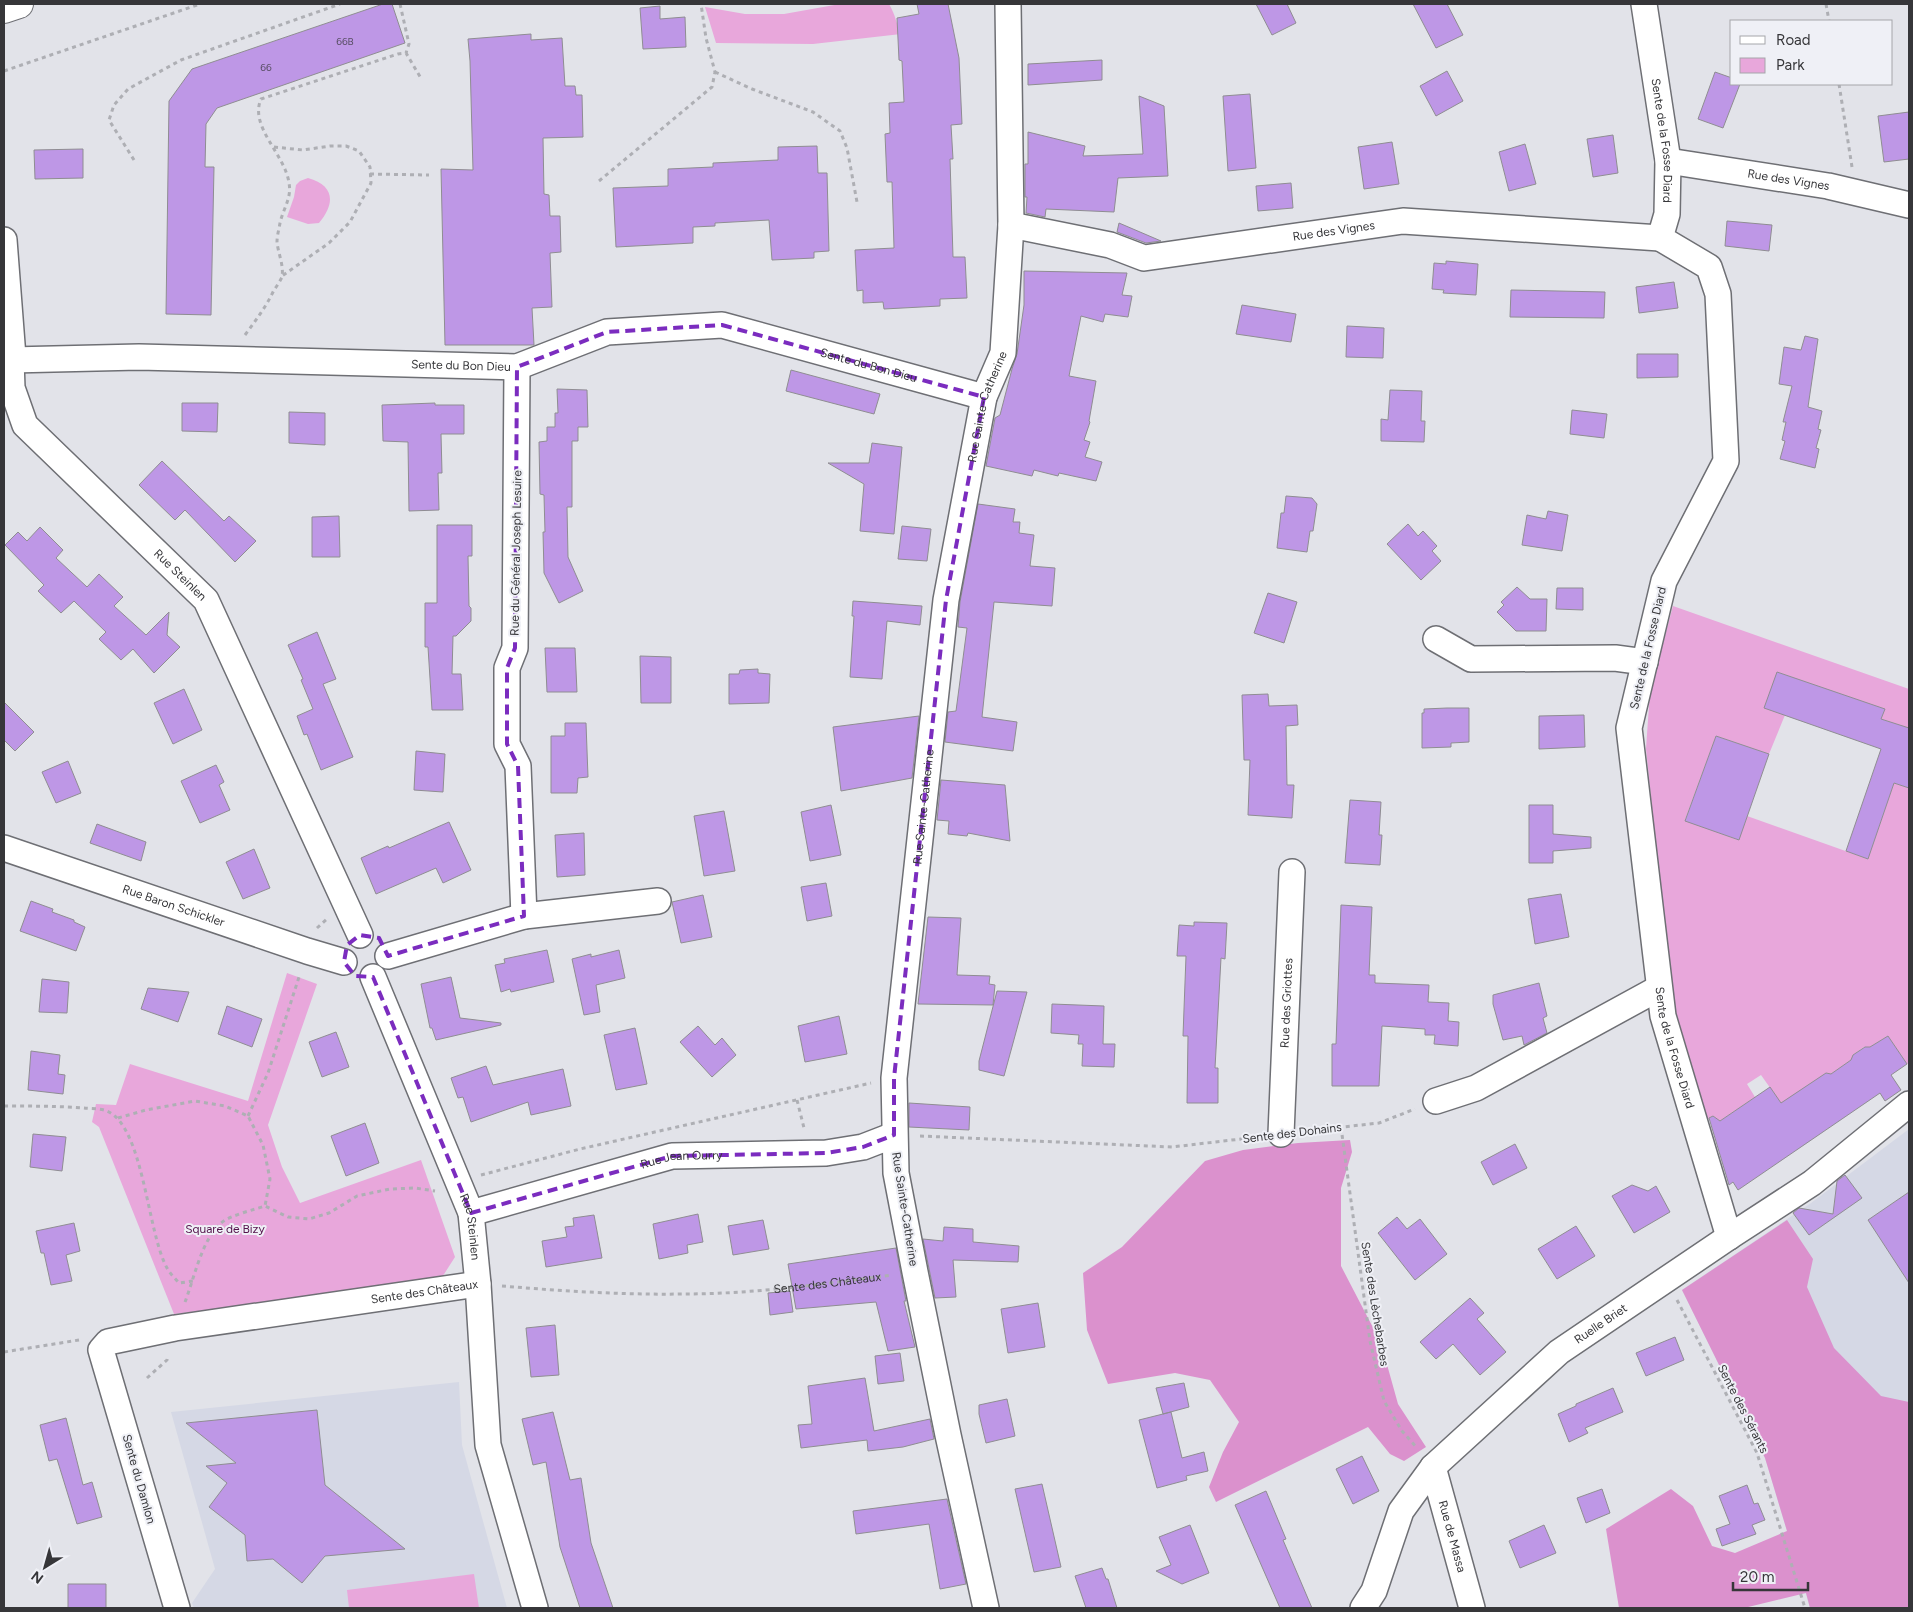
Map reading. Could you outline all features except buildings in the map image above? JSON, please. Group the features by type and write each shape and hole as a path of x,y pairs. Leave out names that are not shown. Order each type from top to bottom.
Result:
{"main road":[{"path":"4,9 19,4"}],"street":[{"name":"Rue Sainte-Catherine","path":"986,1608 948,1436 896,1173 894,1078 946,600 984,398 1003,353 1011,225 1008,4"},
{"name":"Sente de la Fosse Diard","path":"1644,4 1668,160 1667,214 1660,238 1709,267 1718,294 1726,460 1664,581 1629,728 1663,1016 1729,1237"},
{"name":"Rue des Vignes","path":"1668,160 1828,186 1909,205"},
{"name":"Rue des Vignes","path":"1011,225 1110,246 1144,258 1403,221 1660,238"},
{"name":"Rue Steinlen","path":"4,240 13,357 11,360 12,388 25,425 206,600 360,935"},
{"name":"Sente du Bon Dieu","path":"11,360 139,357 517,367 607,332 722,325 984,398"},
{"name":"Rue du Général Joseph Lesuire","path":"517,367 515,648 507,668 507,744 518,766 524,916"},
{"path":"1436,639 1471,659 1615,658 1645,662"},
{"name":"Rue Baron Schickler","path":"4,848 344,962"},
{"name":"Rue des Griottes","path":"1281,1134 1292,872"},
{"path":"388,956 524,916 658,901"},
{"path":"360,935 379,938 388,956 384,969 373,977 355,976 344,962 346,945 360,935"},
{"name":"Rue Steinlen","path":"373,977 471,1214 478,1284 488,1445 534,1608"},
{"path":"1436,1101 1476,1088 1660,988"},
{"name":"Ruelle Briet","path":"1363,1608 1374,1591 1401,1511 1433,1466 1559,1352 1812,1183 1909,1104"},
{"name":"Rue Jean Ourry","path":"471,1214 672,1156 826,1153 863,1147 894,1135"},
{"name":"Sente des Châteaux","path":"101,1350 108,1342 175,1328 478,1284"},
{"name":"Sente du Damlon","path":"101,1350 177,1608"},
{"name":"Rue de Massa","path":"1433,1466 1472,1608"}],"path":[{"path":"4,71 200,4"},
{"path":"134,160 110,120 114,105 128,90 182,60 340,4"},
{"path":"400,4 409,44 406,53 422,80"},
{"path":"599,181 712,88 715,72 706,38 701,4"},
{"path":"1826,4 1829,20"},
{"path":"282,276 282,265 277,241 280,221 289,198 290,183 283,164 262,128 257,108 261,99 406,53"},
{"path":"715,72 752,89 813,112 840,131 847,148 858,202"},
{"path":"1839,85 1856,193"},
{"path":"226,359 263,312 282,276 329,243 350,222 371,183 370,167 359,152 346,146 303,150 274,147"},
{"path":"370,174 429,175"},
{"path":"248,1116 268,1073 307,951 317,927 347,905"},
{"path":"147,1378 167,1360 175,1328 207,1242 222,1223 265,1206 288,1217 310,1219 329,1213 357,1196 390,1189 415,1188 434,1192 458,1181 580,1148 894,1078"},
{"path":"797,1100 806,1136"},
{"path":"118,1118 146,1110 195,1101 225,1106 248,1116 263,1146 270,1179 265,1206"},
{"name":"Sente des Dohains","path":"894,1135 1172,1147 1379,1123 1436,1101"},
{"path":"4,1106 66,1106 105,1110 118,1118 128,1133 139,1166 153,1229 167,1269 179,1283 193,1281"},
{"name":"Sente des Lèchebarbes","path":"1341,1127 1370,1341 1384,1401 1402,1431 1433,1466"},
{"name":"Sente des Châteaux","path":"478,1284 585,1293 685,1294 760,1290 915,1272"},
{"name":"Sente des Sérants","path":"1666,1280 1757,1453 1805,1608"},
{"path":"4,1352 85,1339 101,1350"}],"highlighted area":[{"path":"722,325 984,397 946,600 894,1078 894,1135 863,1147 826,1153 672,1156 471,1213 373,977 355,976 344,962 347,945 360,935 379,938 388,956 524,916 518,766 507,744 507,668 515,648 517,367 607,332"}],"shaded area":[{"path":"1909,1129 1909,1608 1810,1608 1765,1458 1682,1290 1811,1203"},
{"path":"1350,1140 1352,1152 1341,1188 1341,1266 1381,1343 1398,1404 1426,1447 1404,1461 1390,1454 1368,1427 1216,1502 1209,1487 1223,1452 1239,1422 1210,1380 1175,1373 1108,1384 1087,1330 1083,1273 1122,1247 1205,1161 1243,1150 1298,1143"},
{"path":"1787,1220 1813,1259 1807,1287 1834,1348 1881,1396 1909,1402 1909,1608 1810,1608 1806,1593 1744,1608 1619,1608 1606,1529 1671,1489 1693,1506 1712,1546 1735,1553 1787,1531 1765,1458 1682,1290"},
{"path":"459,1382 462,1445 507,1608 194,1608 192,1603 215,1569 171,1412"}],"green space":[{"path":"840,4 889,4 901,34 813,44 716,43 705,7 745,14 784,14"},
{"path":"308,178 323,185 330,196 328,209 319,223 308,224 287,217 296,185"},
{"path":"1673,606 1909,689 1909,729 1881,719 1884,709 1777,672 1785,715 1769,754 1716,736 1685,820 1738,840 1747,816 1868,859 1894,783 1909,788 1909,1063 1907,1064 1888,1036 1870,1047 1864,1047 1853,1055 1851,1060 1831,1074 1826,1073 1801,1090 1783,1106 1761,1075 1747,1084 1755,1097 1720,1121 1713,1116 1701,1124 1671,993 1646,749 1650,691"},
{"name":"Square de Bizy","path":"287,973 317,984 268,1125 282,1167 300,1203 421,1160 455,1257 439,1282 174,1314 99,1127 92,1122 96,1104 116,1105 130,1064 248,1101"},
{"path":"474,1574 479,1608 349,1608 347,1590"}]}
